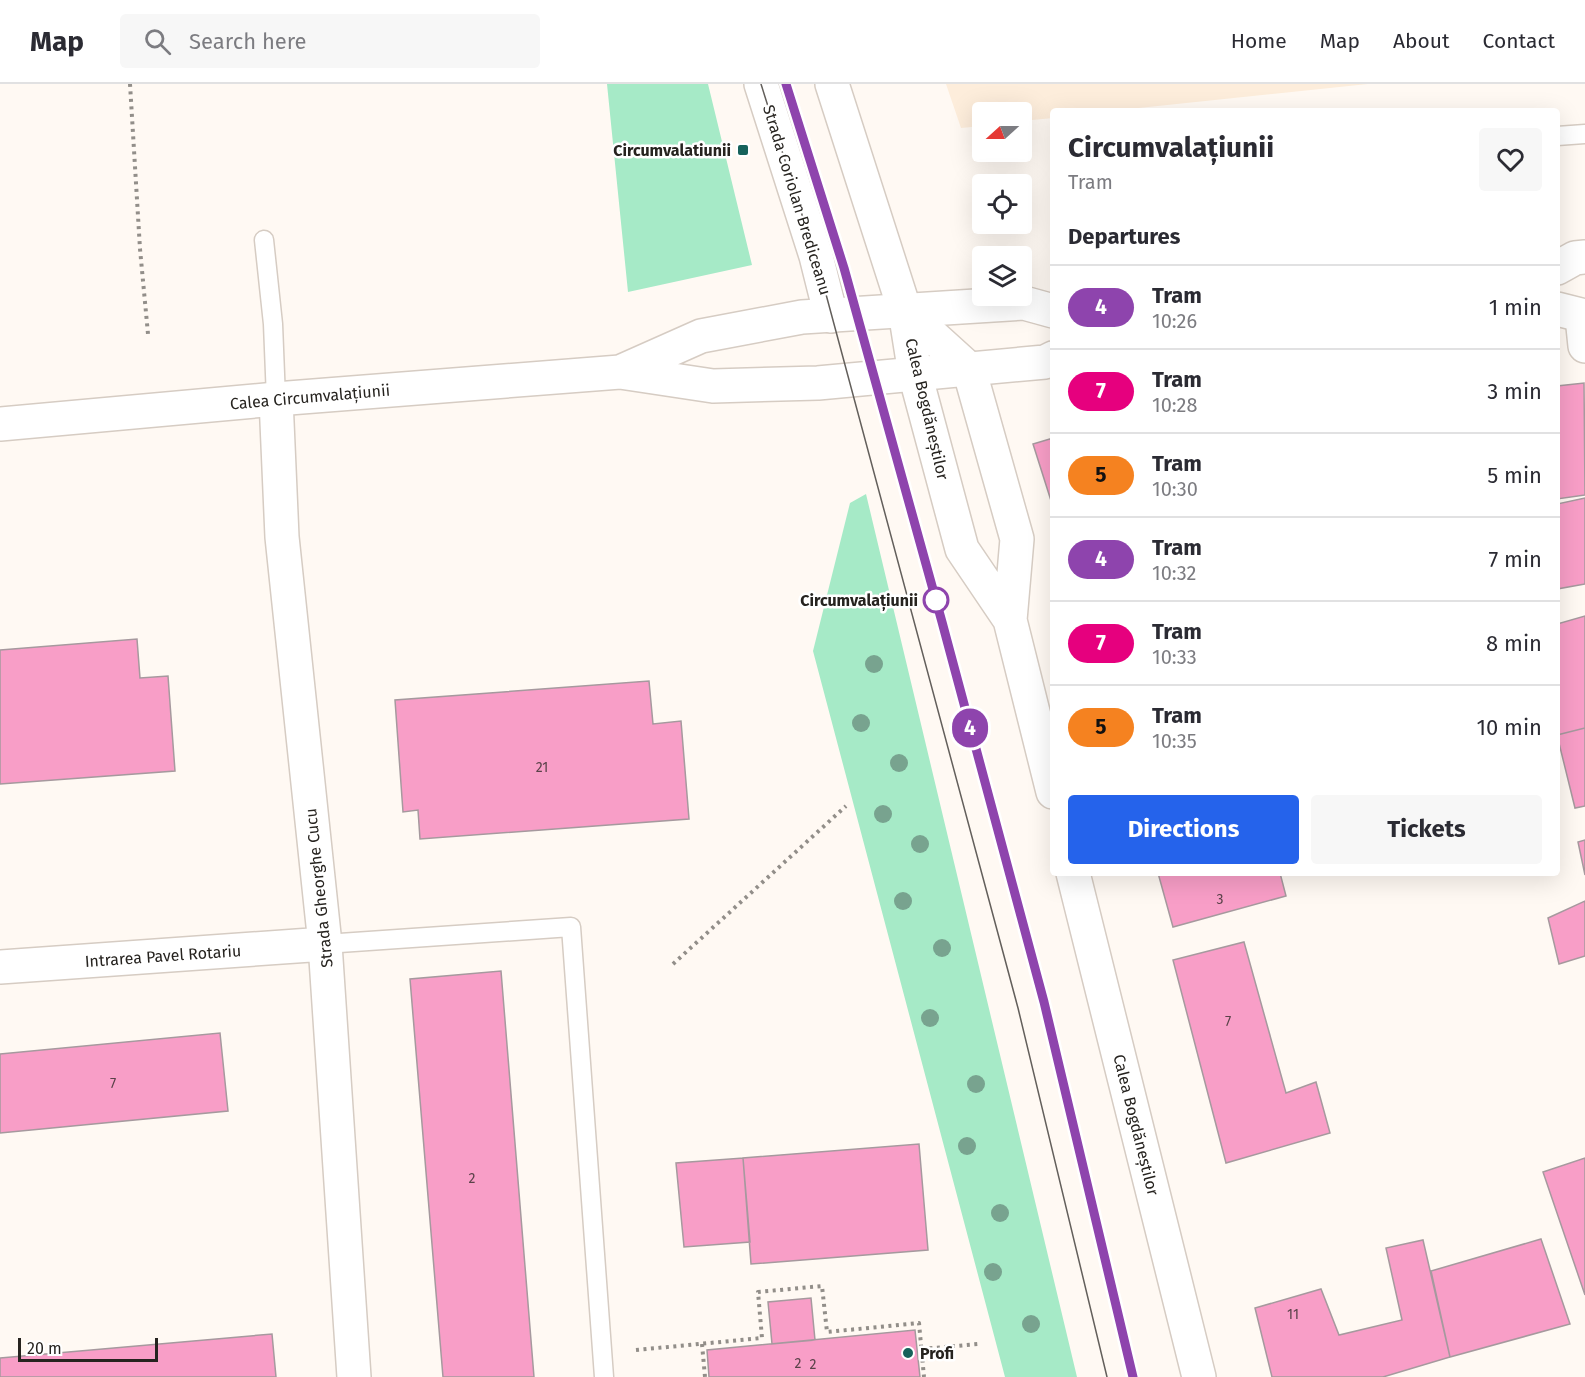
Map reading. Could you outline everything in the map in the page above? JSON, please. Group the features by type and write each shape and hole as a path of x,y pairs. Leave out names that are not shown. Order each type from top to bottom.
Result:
{"main road":[{"name":"Strada Coriolan Brediceanu","path":"761,84 816,256 831,315"},
{"path":"832,84 905,310"},
{"path":"1560,266 1575,258 1585,257"},
{"name":"Calea Circumvalațiunii","path":"620,372 701,336 802,317 1024,303 1050,310"},
{"name":"Calea Bogdăneștilor","path":"905,310 969,369 1017,540 1010,620 1050,780"},
{"name":"Calea Bogdăneștilor","path":"905,310 915,374 962,549 1010,620"},
{"name":"Calea Circumvalațiunii","path":"0,424 276,399 620,372 713,386 818,383 1044,362 1050,359"},
{"name":"Strada Gheorghe Cucu","path":"276,399 282,537 325,944 354,1377"},
{"name":"Calea Bogdăneștilor","path":"1074,876 1199,1377"},
{"name":"Intrarea Pavel Rotariu","path":"0,967 325,944"}],"lane":[{"path":"1560,136 1585,134"},
{"path":"264,240 273,321 276,399"},
{"path":"325,944 571,927 604,1377"}],"path":[{"path":"130,84 140,249 148,334"},
{"path":"673,963 846,806"},
{"path":"603,1354 762,1338 758,1292 822,1286 827,1332 919,1323 924,1377"},
{"path":"702,1344 705,1377"},
{"path":"922,1349 978,1344"}],"shaded area":[{"path":"946,84 1368,84 1139,108 1050,108 1050,118 1032,120 1032,102 972,102 972,127 961,128"}],"green space":[{"path":"607,84 708,84 752,265 628,292"},
{"path":"866,494 1077,1377 1005,1377 813,651 850,503"}],"building":[{"path":"1584,383 1585,495 1560,499 1560,386"},
{"path":"1050,439 1050,498 1033,444"},
{"path":"1585,498 1585,584 1560,588 1560,503"},
{"path":"1585,616 1585,728 1560,734 1560,623"},
{"path":"137,639 140,678 168,676 175,771 0,784 0,650"},
{"path":"649,681 653,724 681,721 689,819 420,839 418,810 403,812 395,700"},
{"path":"1585,728 1585,806 1575,808 1560,747 1560,734"},
{"path":"1585,840 1585,875 1578,842"},
{"path":"1159,876 1281,876 1286,896 1173,927"},
{"path":"1585,901 1585,956 1559,964 1548,918"},
{"path":"1244,942 1286,1093 1316,1082 1330,1133 1226,1163 1173,960"},
{"path":"501,971 534,1377 443,1377 410,979"},
{"path":"220,1033 228,1111 0,1133 0,1054"},
{"path":"919,1144 928,1250 751,1264 743,1158"},
{"path":"743,1158 750,1242 684,1247 676,1163"},
{"path":"1585,1158 1585,1295 1543,1172"},
{"path":"1541,1239 1570,1324 1450,1357 1431,1271"},
{"path":"1423,1240 1450,1357 1383,1377 1272,1377 1255,1308 1321,1289 1339,1335 1402,1320 1386,1248"},
{"path":"811,1298 815,1340 772,1344 768,1302"},
{"path":"915,1330 920,1377 709,1377 707,1350"},
{"path":"272,1334 276,1377 0,1377 0,1358"}],"tram line":[{"path":"761,84 820,272 1018,1008 1107,1377"},
{"path":"786,84 844,268 1044,1002 1133,1377"},
{"name":"4","path":"786,84 844,268 1044,1002 1133,1377"}],"place":[{"name":"Circumvalatiunii","path":"743,150"},
{"name":"Circumvalațiunii","path":"936,600"},
{"name":"Profi","path":"908,1353"}]}
